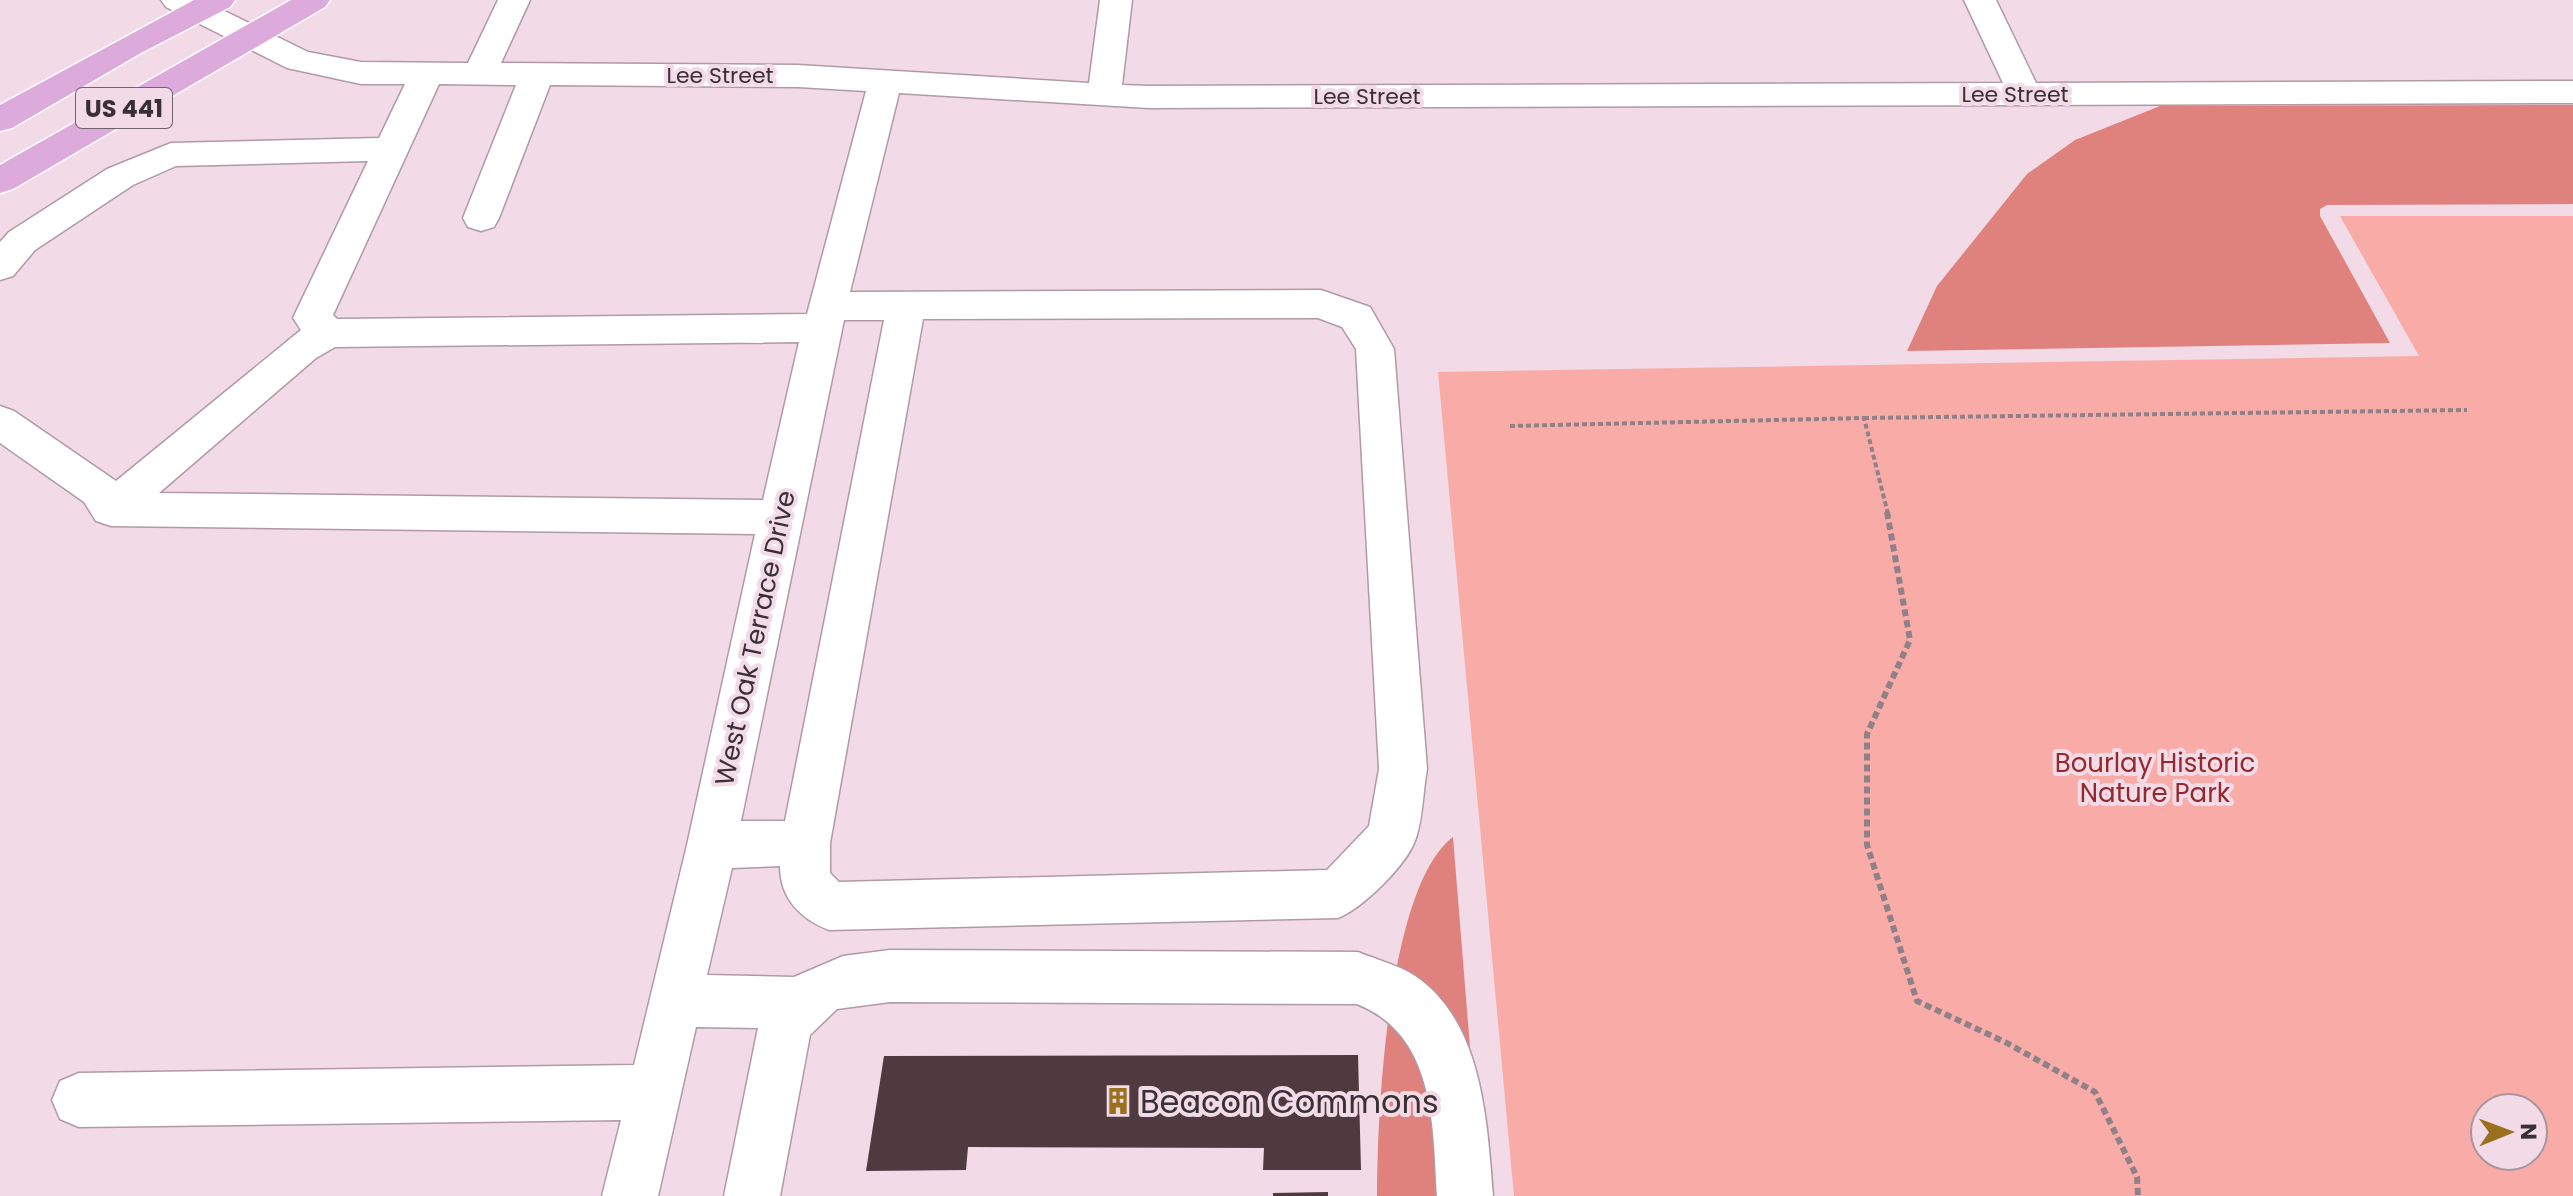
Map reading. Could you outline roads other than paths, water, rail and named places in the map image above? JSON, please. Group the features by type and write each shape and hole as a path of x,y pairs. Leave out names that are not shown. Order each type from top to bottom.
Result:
{"main road":[{"name":"US 441","path":"0,181 314,0"},
{"name":"US 441","path":"0,120 198,4"}],"street":[{"path":"480,73 514,0"},
{"path":"1104,95 1116,0"},
{"path":"1980,0 2025,94"},
{"name":"Lee Street","path":"198,4 249,36 299,61 361,73 798,76 1104,95 2573,92"},
{"path":"328,333 312,318 427,73"},
{"path":"481,218 537,74"},
{"name":"West Oak Terrace Drive","path":"630,1196 712,845 825,317 885,82"},
{"path":"0,267 22,241 131,171 171,155 391,149"},
{"path":"111,509 302,348 328,333 825,317 906,306 1321,304 1356,317 1375,349 1403,769 1392,837 1338,894 829,906 805,883 805,843 906,306"},
{"path":"0,422 99,490 111,509"},
{"path":"111,509 780,517"},
{"path":"712,845 805,843"},
{"path":"675,1001 798,1003 847,979 890,976 1358,978 1398,994 1430,1025 1449,1072 1460,1133 1465,1196"},
{"path":"752,1196 785,1025 798,1003"},
{"path":"79,1100 654,1092"}],"place":[{"name":"Beacon Commons","path":"1118,1101"}],"park label":[{"name":"Bourlay Historic Nature Park","path":"2155,778"}]}
